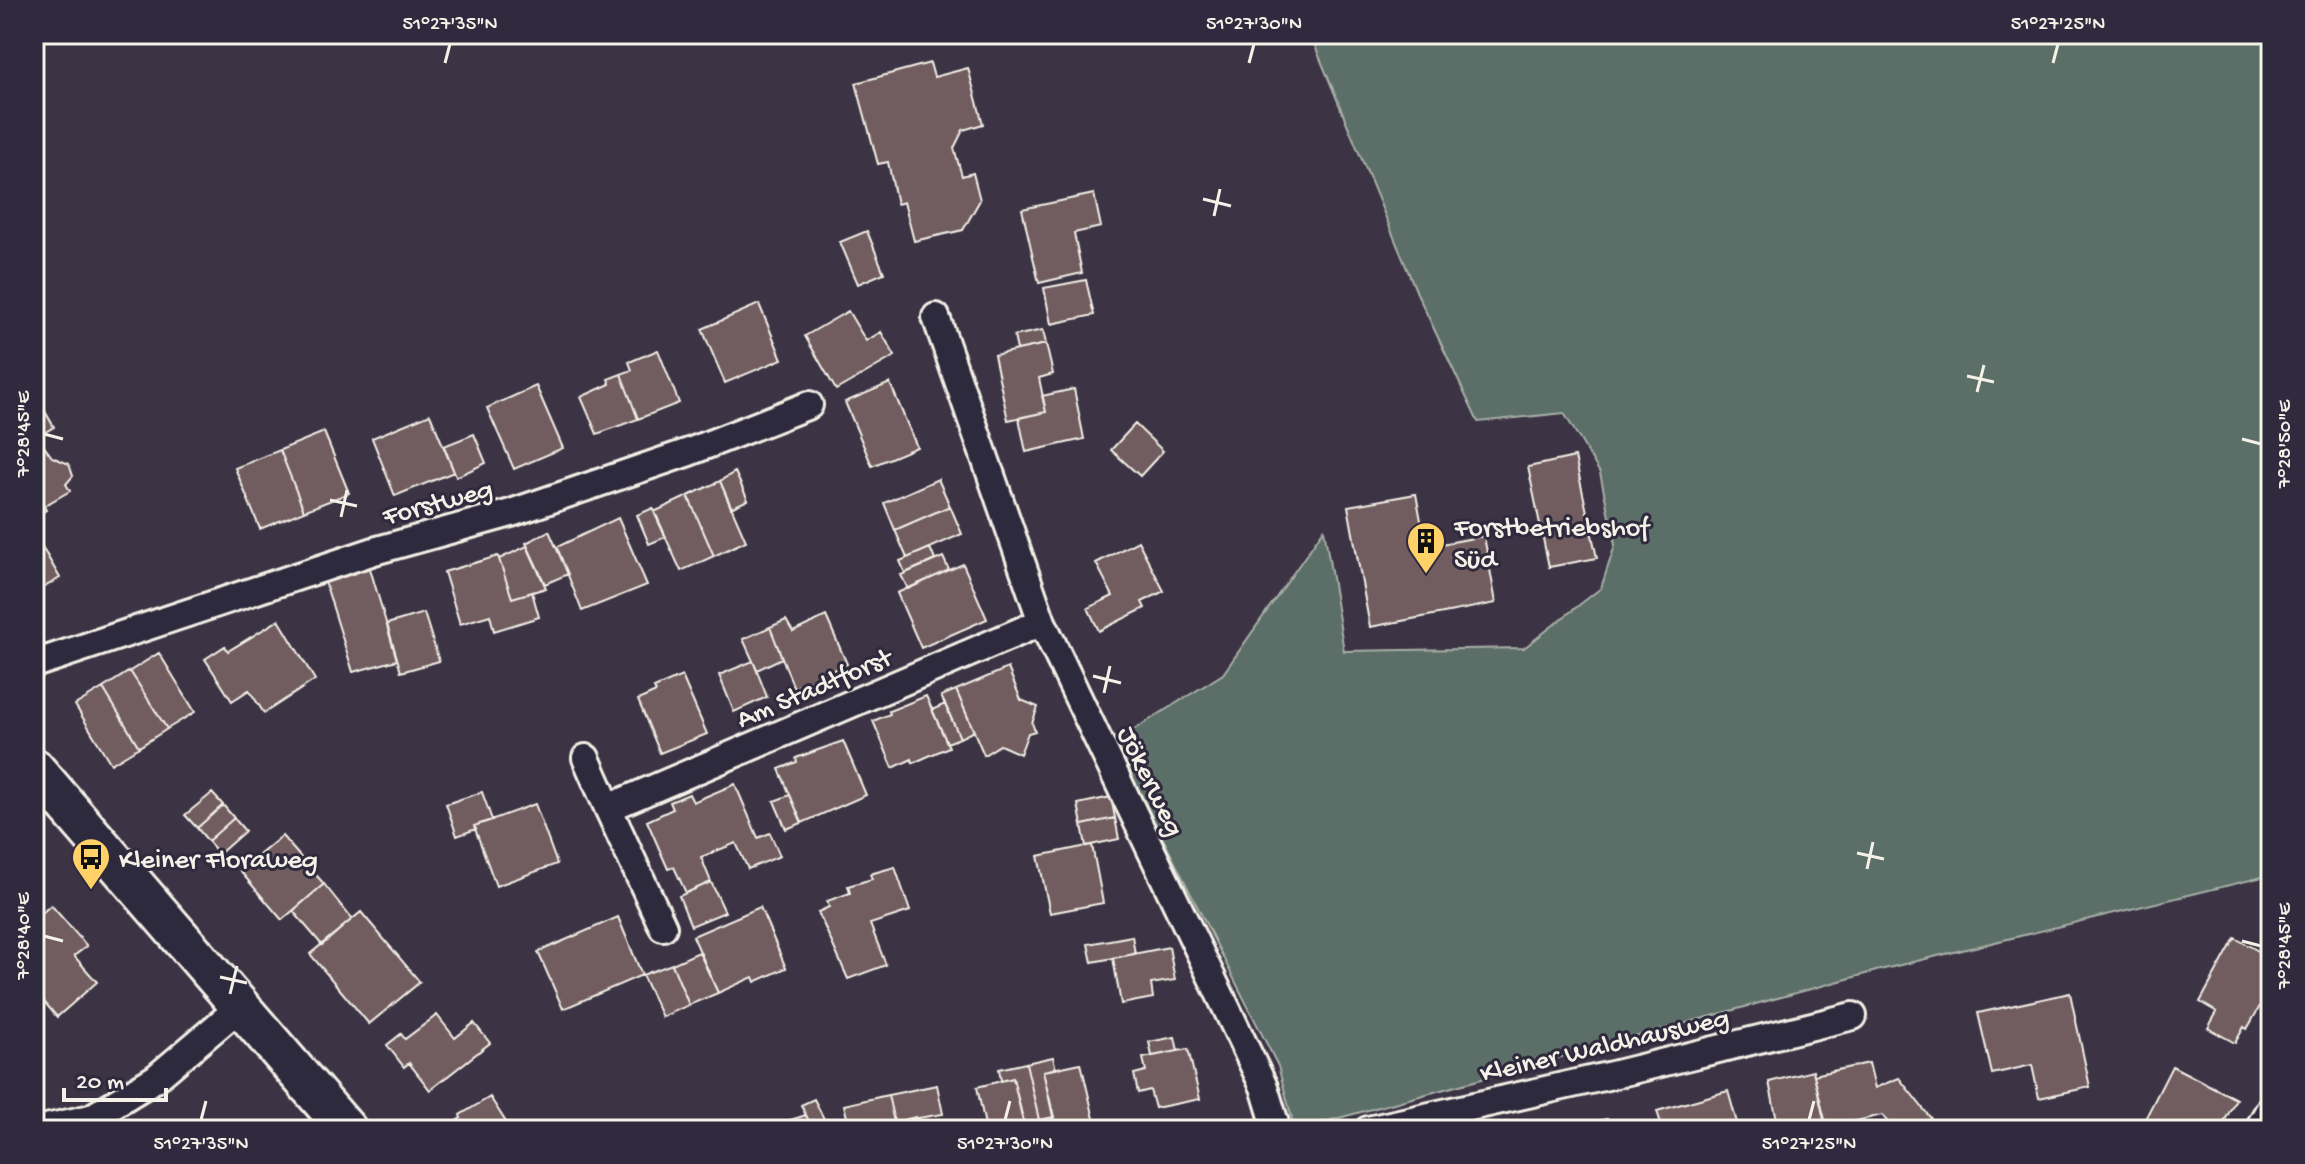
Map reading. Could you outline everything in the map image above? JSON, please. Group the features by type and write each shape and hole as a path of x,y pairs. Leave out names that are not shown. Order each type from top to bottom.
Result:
{"main road":[{"path":"34,768 347,1130"}],"street":[{"name":"Jökerweg","path":"936,317 1042,622 1264,1087 1277,1130"},
{"name":"Forstweg","path":"34,664 374,551 511,513 689,452 809,405"},
{"name":"Am Stadtforst","path":"608,808 1042,622"},
{"path":"586,758 663,927"},
{"path":"37,1130 91,1118 156,1078 241,1006"},
{"name":"Kleiner Waldhausweg","path":"1368,1130 1853,1016"},
{"path":"2258,1130 2271,1107"}],"green space":[{"path":"1310,34 2271,34 2271,875 1880,970 1295,1130 1278,1066 1114,742 1223,674 1324,529 1344,651 1524,648 1601,588 1615,545 1600,473 1564,413 1478,422 1417,293"}],"building":[{"path":"930,63 934,77 968,68 983,124 963,130 954,148 962,176 973,173 980,200 963,230 914,241 904,202 897,204 888,162 878,164 856,83"},
{"path":"1094,194 1101,227 1074,233 1082,273 1039,283 1022,209"},
{"path":"867,231 884,273 858,284 840,242"},
{"path":"1086,280 1094,315 1051,324 1044,288"},
{"path":"759,304 782,359 725,383 702,329"},
{"path":"848,311 866,341 881,332 895,356 836,390 805,336"},
{"path":"1043,330 1046,344 1017,350 1014,336"},
{"path":"1046,344 1053,374 1039,378 1046,412 1008,420 994,355"},
{"path":"658,350 679,403 638,419 621,374 632,370 629,362"},
{"path":"621,374 638,419 597,434 581,397 610,384 608,379"},
{"path":"890,383 917,447 872,466 845,402"},
{"path":"536,386 563,448 514,469 487,408"},
{"path":"1074,389 1084,439 1026,452 1019,418 1046,412 1042,396"},
{"path":"39,401 54,427 37,437 52,457 69,464 73,476 66,484 70,491 44,506 46,510 34,517 34,404"},
{"path":"430,414 454,472 395,496 372,438"},
{"path":"1135,424 1163,451 1140,476 1111,450"},
{"path":"324,432 349,493 304,511 280,450"},
{"path":"474,434 486,463 456,477 444,446"},
{"path":"280,450 304,511 260,529 235,468"},
{"path":"1575,457 1597,558 1549,567 1528,467"},
{"path":"735,472 748,500 731,508 720,481"},
{"path":"938,479 950,506 895,530 884,503"},
{"path":"720,481 746,541 714,556 688,496"},
{"name":"Forstbetriebshof Süd","path":"1416,494 1426,547 1484,536 1496,603 1370,627 1348,506"},
{"path":"688,496 714,556 681,571 654,512"},
{"path":"950,506 962,534 907,558 895,530"},
{"path":"653,508 666,537 649,544 637,515"},
{"path":"618,518 647,585 582,611 557,547"},
{"path":"549,531 568,574 545,584 526,543"},
{"path":"34,533 60,578 34,593"},
{"path":"1138,541 1164,591 1142,602 1145,608 1099,631 1088,608 1113,596 1096,563"},
{"path":"527,546 546,588 512,598 499,559"},
{"path":"930,548 935,560 905,573 900,561"},
{"path":"498,556 512,598 532,592 539,617 494,631 490,615 460,624 444,572"},
{"path":"943,557 949,570 908,589 901,575"},
{"path":"963,564 987,619 921,648 897,593"},
{"path":"369,565 397,660 353,672 324,579"},
{"path":"424,613 439,661 401,672 387,624"},
{"path":"826,616 847,664 794,688 770,627 786,620 793,632"},
{"path":"279,620 315,680 264,713 249,690 232,701 205,659 225,646 228,651"},
{"path":"770,627 782,658 757,670 743,639"},
{"path":"159,653 195,712 167,729 130,671"},
{"path":"753,661 767,697 734,712 719,675"},
{"path":"1008,668 1021,700 1038,707 1032,723 1035,731 1028,733 1020,754 1000,745 984,755 956,690"},
{"path":"130,671 167,729 139,747 103,688"},
{"path":"682,676 707,734 660,753 638,700 656,692 654,688"},
{"path":"103,688 139,747 111,764 75,705"},
{"path":"956,690 974,731 960,738 941,696"},
{"path":"926,696 949,747 893,768 873,721"},
{"path":"945,704 960,738 947,743 932,710"},
{"path":"843,741 866,795 802,823 779,769 797,762 796,758"},
{"path":"735,784 758,838 770,833 780,856 748,869 736,843 701,857 711,882 686,893 674,867 668,869 647,821 673,809 670,802 689,794 693,802"},
{"path":"482,792 492,820 457,836 446,804"},
{"path":"212,793 223,805 197,828 185,815"},
{"path":"790,795 802,823 786,829 774,801"},
{"path":"1111,797 1115,818 1082,825 1078,804"},
{"path":"535,804 557,864 496,886 474,826"},
{"path":"223,805 234,818 208,841 197,828"},
{"path":"234,818 245,831 219,854 208,841"},
{"path":"1115,818 1119,839 1086,846 1082,825"},
{"path":"282,836 324,884 282,920 240,871"},
{"path":"1092,845 1103,903 1050,913 1038,856"},
{"path":"895,867 910,911 870,924 886,965 848,979 818,912 829,907 827,901 850,893 848,886 872,879 870,874"},
{"path":"711,882 725,912 691,926 679,896"},
{"path":"324,884 352,919 322,945 293,911"},
{"path":"51,905 87,946 74,956 97,982 57,1017 34,990 34,920"},
{"path":"760,907 786,968 755,982 753,977 718,993 693,936"},
{"path":"361,912 420,982 369,1024 310,954"},
{"path":"618,917 642,975 563,1009 538,952"},
{"path":"1132,936 1135,954 1092,962 1088,944"},
{"path":"2235,938 2271,958 2271,987 2247,1029 2244,1027 2235,1043 2208,1028 2217,1012 2200,1002"},
{"path":"1169,947 1175,980 1151,984 1153,998 1121,1004 1113,958"},
{"path":"699,952 718,993 689,1005 672,964"},
{"path":"672,964 689,1005 662,1017 642,975"},
{"path":"2070,993 2090,1087 2039,1098 2032,1065 1992,1074 1978,1013"},
{"path":"437,1015 455,1038 474,1023 490,1043 430,1090 409,1063 404,1067 387,1045 401,1034 405,1039"},
{"path":"1175,1037 1178,1051 1152,1056 1149,1042"},
{"path":"1188,1049 1200,1099 1155,1108 1150,1090 1138,1093 1134,1074 1146,1071 1143,1058"},
{"path":"1053,1057 1056,1069 1043,1071 1054,1117 1039,1120 1026,1063"},
{"path":"1026,1063 1039,1120 1024,1123 1013,1078 1001,1081 999,1069"},
{"path":"1081,1063 1095,1123 1056,1130 1043,1071"},
{"path":"1869,1063 1875,1088 1899,1078 1940,1130 1894,1130 1882,1115 1826,1128 1814,1075"},
{"path":"2172,1066 2236,1099 2220,1130 2147,1130 2141,1127"},
{"path":"1813,1071 1825,1120 1779,1130 1769,1082"},
{"path":"1013,1078 1025,1130 986,1130 977,1087"},
{"path":"937,1085 943,1114 894,1122 888,1095"},
{"path":"1728,1091 1739,1130 1663,1130 1657,1111"},
{"path":"888,1095 894,1122 872,1130 850,1130 844,1105"},
{"path":"490,1097 511,1130 442,1130 461,1118 460,1115"},
{"path":"814,1099 826,1123 813,1130 801,1105"},
{"path":"806,1115 813,1130 784,1130 781,1123"},
{"path":"916,1117 921,1130 896,1130 894,1122"},
{"path":"1607,1119 1609,1130 1561,1130 1561,1129"}],"place":[{"name":"Forstbetriebshof Süd","path":"1426,575"},
{"name":"Kleiner Floraweg","path":"91,891"}]}
